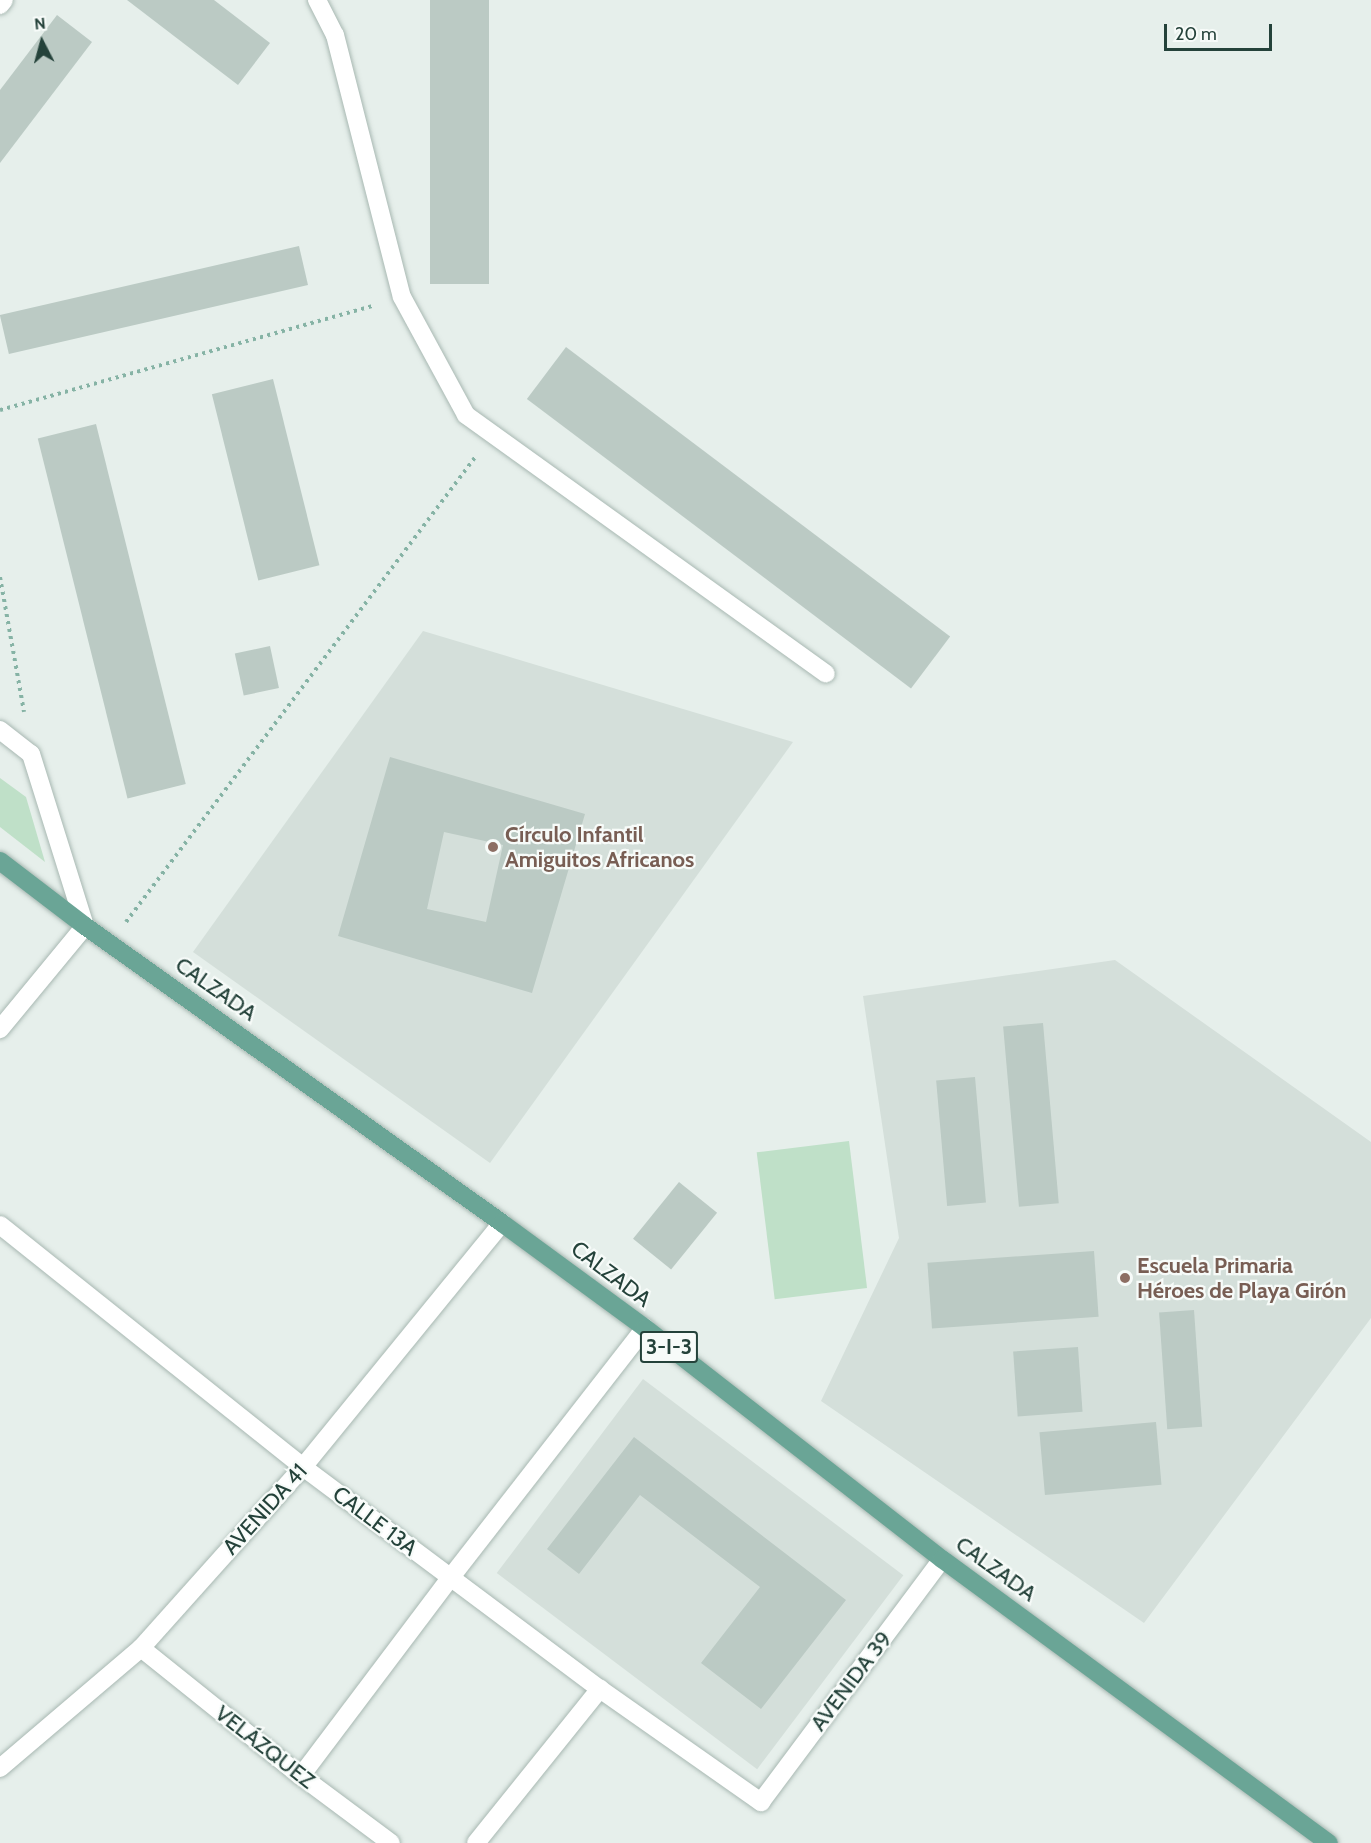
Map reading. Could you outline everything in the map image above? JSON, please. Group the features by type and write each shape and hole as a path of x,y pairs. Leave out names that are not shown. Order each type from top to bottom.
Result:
{"main road":[{"name":"CALZADA","path":"0,861 85,926 502,1222 645,1329 942,1559 1319,1840"}],"street":[{"path":"0,5 4,0"},
{"path":"317,0 335,35 402,297 466,415 826,674"},
{"path":"0,730 31,754 85,926 0,1029"},
{"name":"AVENIDA 41","path":"2,1760 141,1648 303,1467 502,1222"},
{"name":"CALLE 13A","path":"0,1226 303,1467 600,1689 761,1802"},
{"path":"301,1776 451,1577 645,1329"},
{"name":"AVENIDA 39","path":"761,1802 942,1559"},
{"name":"VELÁZQUEZ","path":"141,1648 301,1776 391,1843"},
{"path":"476,1843 600,1689"}],"path":[{"path":"0,410 402,297"},
{"path":"110,943 492,434"},
{"path":"0,577 31,754"}],"shaded area":[{"name":"Círculo Infantil Amiguitos Africanos","path":"423,631 793,742 490,1163 193,952"},
{"name":"Escuela Primaria Héroes de Playa Girón","path":"1115,960 1371,1142 1371,1318 1144,1623 821,1401 899,1238 863,996"},
{"path":"643,1379 903,1575 757,1769 497,1573"}],"green space":[{"path":"0,778 26,797 45,862 0,827"},
{"path":"849,1141 867,1288 775,1299 757,1152"}],"building":[{"path":"127,0 214,0 270,43 238,85"},
{"path":"430,0 489,0 489,284 430,284"},
{"path":"57,15 92,42 0,163 0,90"},
{"path":"299,246 308,285 9,354 0,315"},
{"path":"566,347 950,636 911,688 527,399"},
{"path":"273,379 319,565 258,581 212,394"},
{"path":"96,424 186,784 128,798 38,439"},
{"path":"270,646 279,688 244,696 235,653"},
{"path":"390,757 585,814 532,993 338,936","holes":["444,832 503,845 486,922 427,909"]},
{"path":"1043,1023 1059,1203 1019,1207 1003,1026"},
{"path":"975,1077 986,1203 947,1206 936,1080"},
{"path":"679,1182 717,1213 671,1270 633,1239"},
{"path":"1094,1251 1099,1317 932,1328 927,1263"},
{"path":"1194,1310 1202,1427 1167,1429 1159,1312"},
{"path":"1078,1347 1083,1412 1018,1416 1013,1352"},
{"path":"1156,1422 1161,1485 1045,1495 1039,1432"},
{"path":"634,1437 846,1600 761,1709 701,1663 760,1587 640,1495 579,1574 547,1549"}],"place":[{"name":"Círculo Infantil Amiguitos Africanos","path":"493,847"},
{"name":"Escuela Primaria Héroes de Playa Girón","path":"1125,1278"}]}
